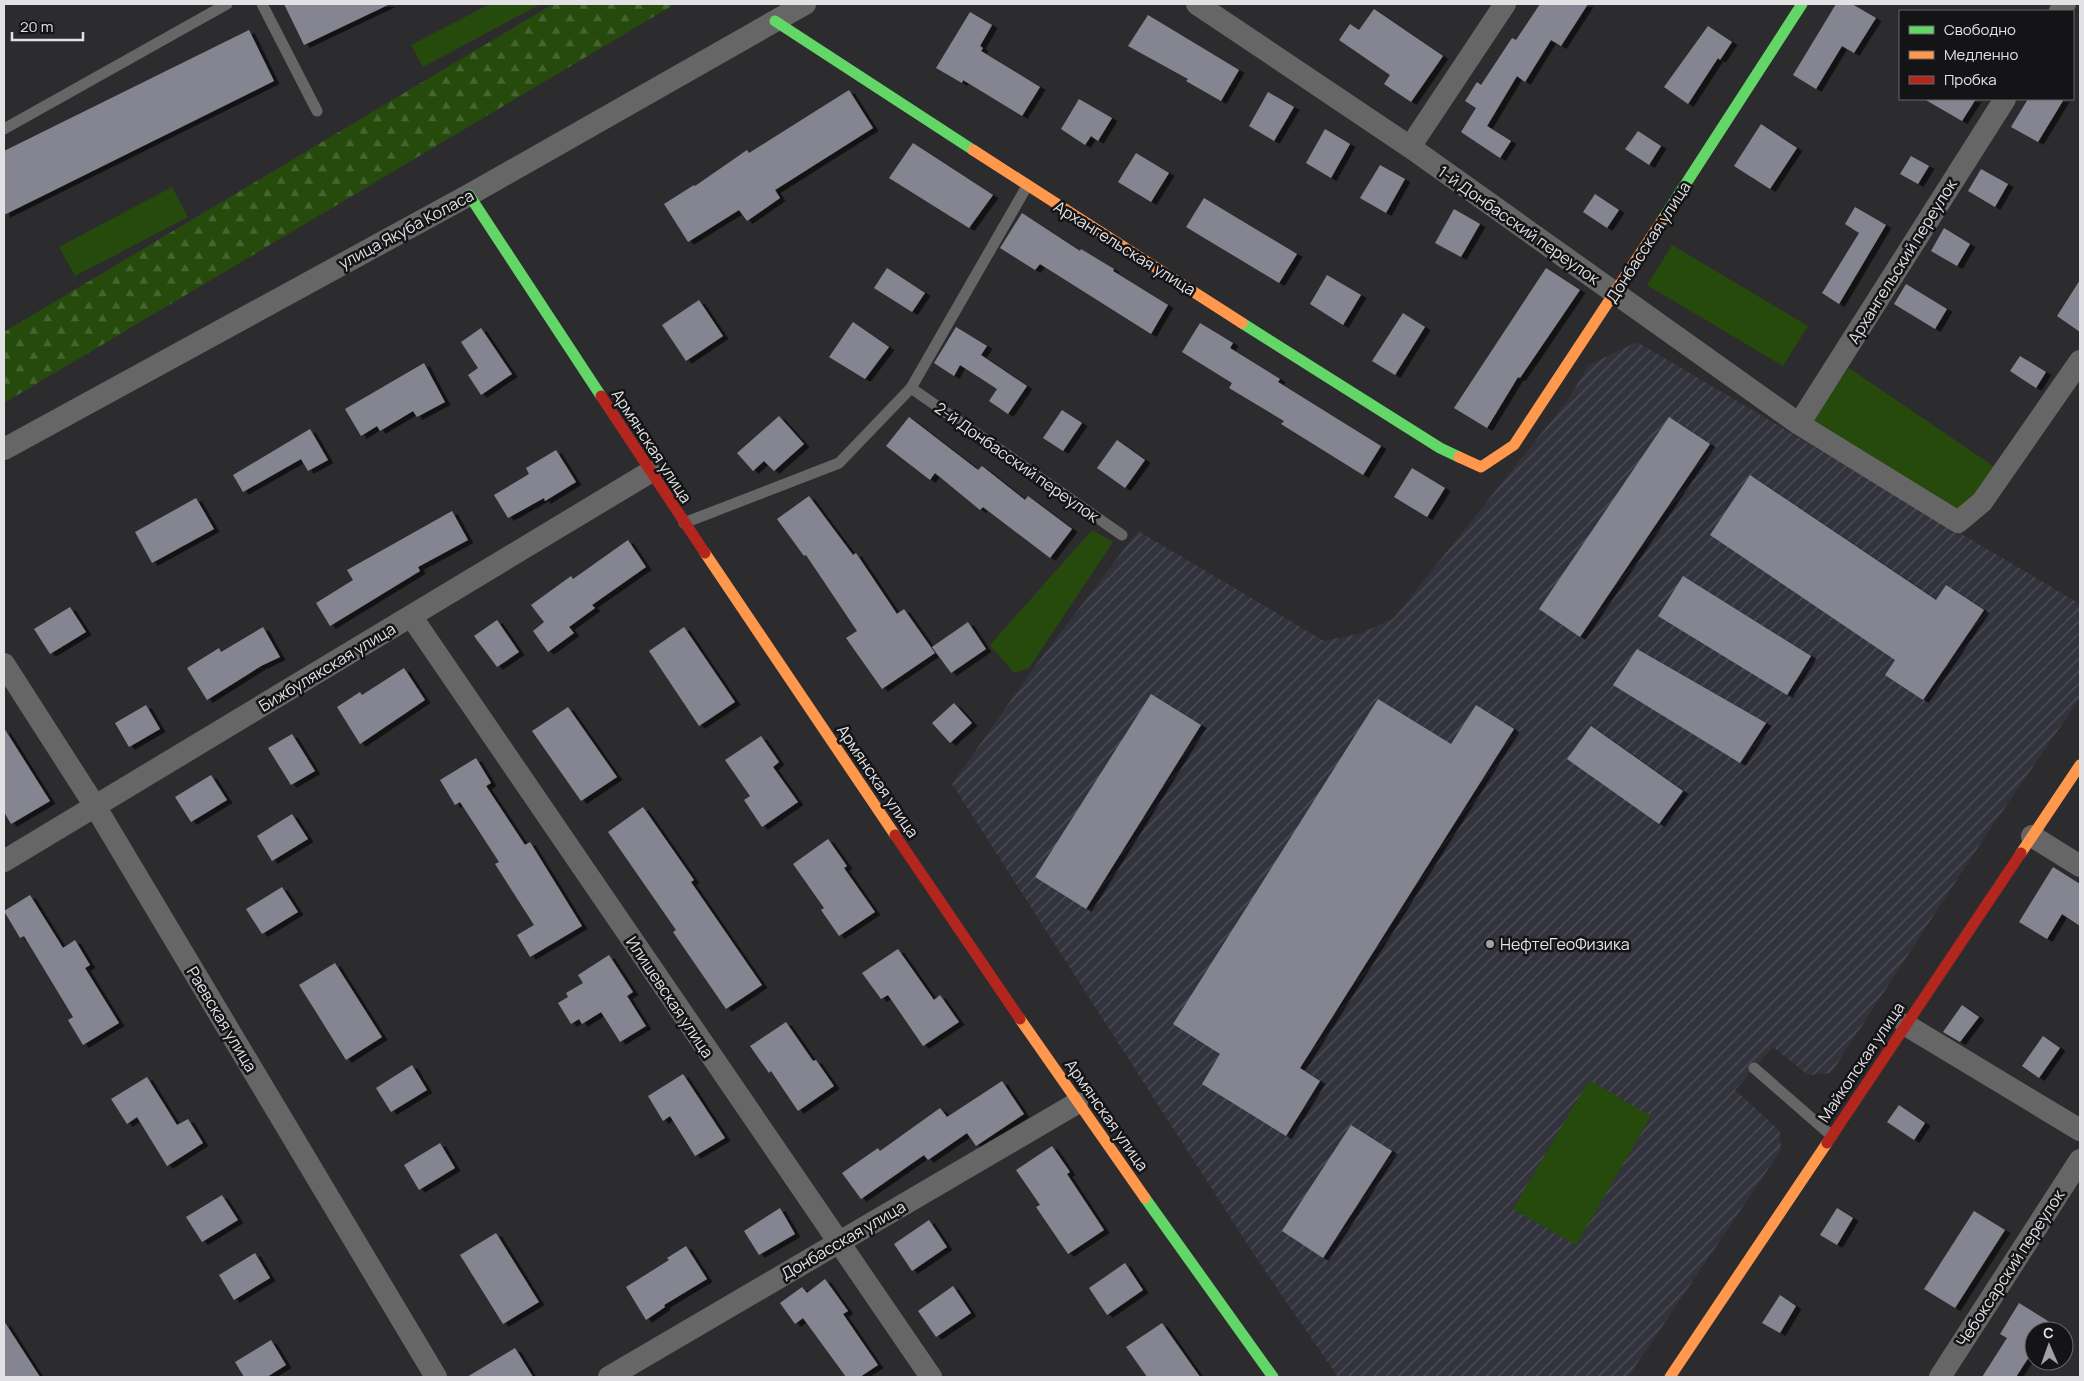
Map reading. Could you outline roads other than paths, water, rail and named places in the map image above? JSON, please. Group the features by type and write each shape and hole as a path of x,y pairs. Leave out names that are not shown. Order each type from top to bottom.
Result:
{"street":[{"name":"улица Якуба Коласа","path":"4,449 469,195 805,4"},
{"name":"1-й Донбасский переулок","path":"1197,4 1410,147 1799,424 1958,522 1982,502 2080,361"},
{"path":"1410,147 1505,4"},
{"name":"Донбасская улица","path":"1480,467 1514,444 1615,293 1802,4"},
{"name":"Архангельская улица","path":"775,21 1026,186 1440,448 1480,467"},
{"name":"Архангельский переулок","path":"1799,424 2004,100"},
{"name":"Армянская улица","path":"469,195 684,523 1077,1103 1273,1377"},
{"name":"Бижбулякская улица","path":"4,861 650,472"},
{"name":"Илишевская улица","path":"410,616 931,1377"},
{"name":"Раевская улица","path":"4,664 95,806 436,1377"},
{"name":"Майкопская улица","path":"1670,1377 2080,765"},
{"path":"2032,836 2080,866"},
{"path":"1906,1025 2080,1130"},
{"name":"Донбасская улица","path":"609,1377 1077,1103"},
{"name":"Чебоксарский переулок","path":"1940,1377 2080,1160"}],"lane":[{"path":"4,129 227,4"},
{"path":"262,4 317,111"},
{"path":"684,523 840,463 911,388 1026,186"},
{"name":"2-й Донбасский переулок","path":"911,388 1122,535"},
{"path":"1754,1068 1832,1136"}],"place":[{"name":"НефтеГеоФизика","path":"1490,944"}]}
